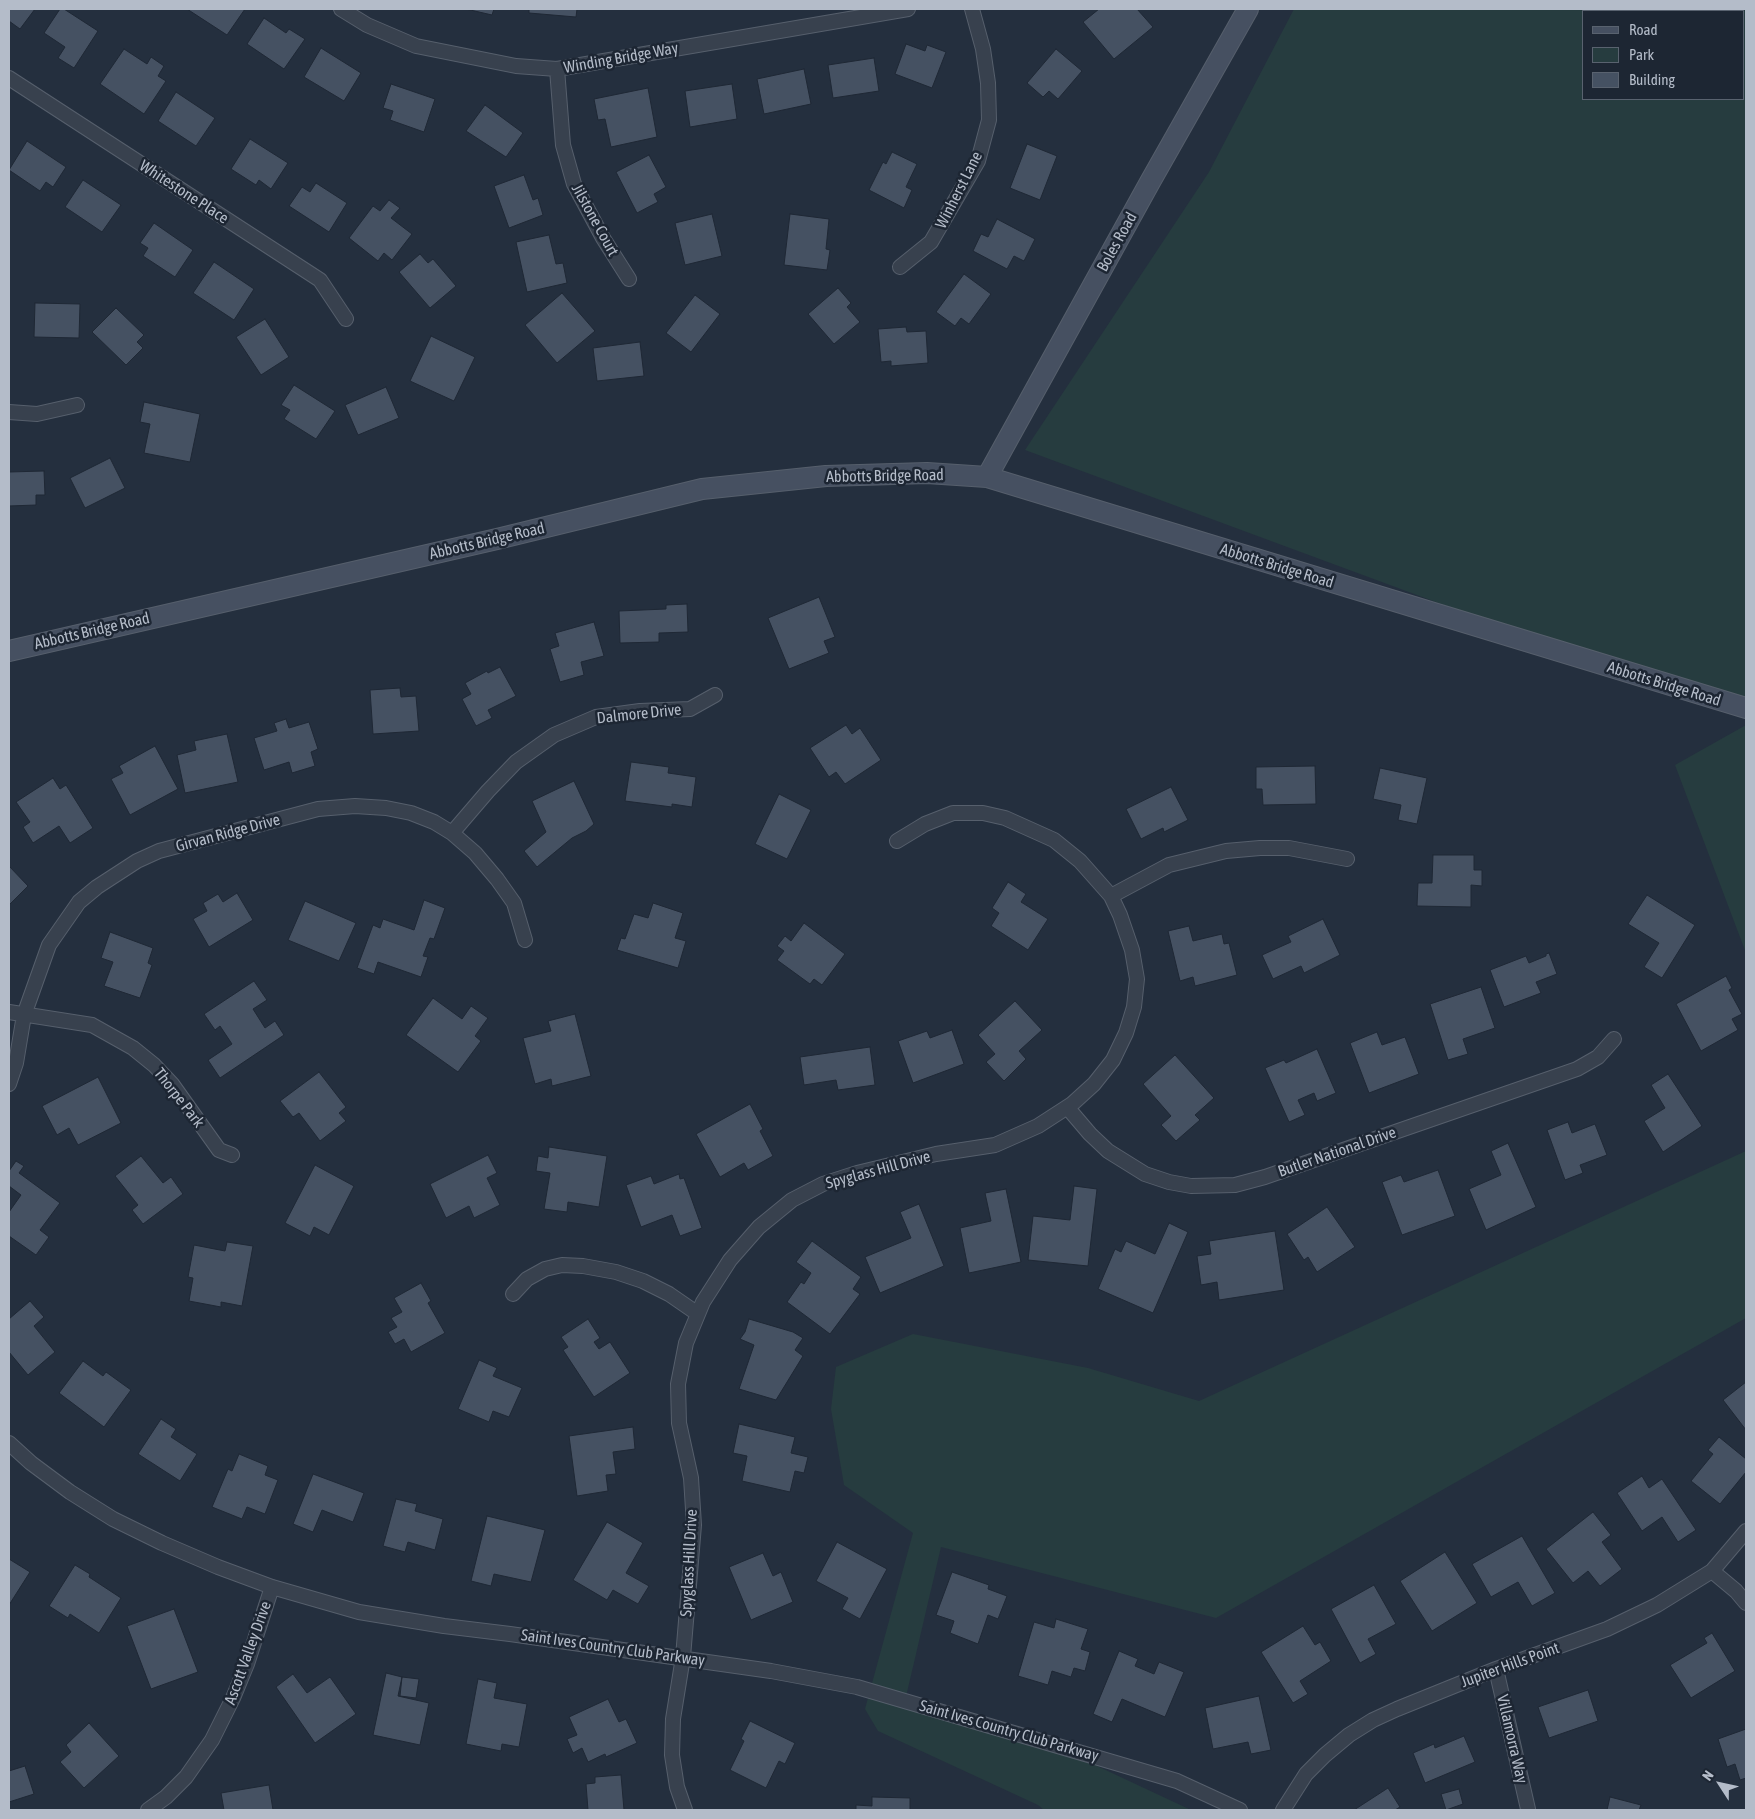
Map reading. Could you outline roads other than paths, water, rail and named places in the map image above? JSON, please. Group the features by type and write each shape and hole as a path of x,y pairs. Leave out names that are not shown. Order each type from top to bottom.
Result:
{"main road":[{"name":"Boles Road","path":"987,477 1248,9"},
{"name":"Abbotts Bridge Road","path":"9,650 497,539 702,489 843,475 927,473 987,477 1746,708"}],"street":[{"name":"Winding Bridge Way","path":"341,9 367,25 416,46 516,66 557,69 908,9"},
{"name":"Winherst Lane","path":"900,267 931,242 978,161 988,120 988,83 983,49 972,9"},
{"name":"Jilstone Court","path":"557,69 563,145 574,184 603,238 629,279"},
{"name":"Whitestone Place","path":"9,78 320,280 346,319"},
{"path":"9,412 37,414 78,405"},
{"name":"Dalmore Drive","path":"452,833 516,762 554,735 596,717 640,711 690,709 715,695"},
{"name":"Girvan Ridge Drive","path":"9,1084 16,1063 24,1015 49,945 79,902 103,883 137,861 158,851 318,809 355,806 386,808 411,813 434,822 452,833 481,860 497,878 514,903 525,940"},
{"name":"Spyglass Hill Drive","path":"685,1810 678,1787 672,1755 673,1719 683,1658 694,1525 691,1478 679,1423 678,1384 686,1343 703,1302 730,1260 759,1227 792,1200 823,1184 857,1174 936,1154 994,1144 1038,1126 1067,1107 1094,1084 1112,1060 1126,1033 1134,1007 1137,980 1132,950 1120,915 1111,896 1080,861 1054,840 1005,818 983,813 953,813 925,824 897,841"},
{"path":"1111,896 1169,865 1226,851 1289,848 1347,858"},
{"name":"Thorpe Park","path":"9,1012 92,1025 133,1048 154,1065 172,1084 218,1150 232,1156"},
{"name":"Butler National Drive","path":"1067,1107 1090,1134 1108,1151 1146,1174 1169,1182 1191,1186 1235,1185 1265,1178 1577,1069 1598,1056 1614,1039"},
{"path":"513,1294 527,1279 545,1269 562,1265 583,1266 616,1272 643,1281 669,1294 698,1314"},
{"name":"Saint Ives Country Club Parkway","path":"9,1443 31,1463 70,1492 113,1519 210,1564 272,1587 369,1614 771,1671 857,1687 1159,1775 1212,1796 1240,1810"},
{"name":"Jupiter Hills Point","path":"1283,1810 1306,1774 1349,1735 1372,1720 1496,1669 1607,1630 1657,1605 1712,1571 1746,1531"},
{"path":"1712,1571 1736,1591 1746,1604"},
{"name":"Ascott Valley Drive","path":"148,1810 166,1797 186,1777 212,1740 233,1698 247,1664 272,1587"},
{"name":"Villamorra Way","path":"1496,1669 1528,1809"}]}
